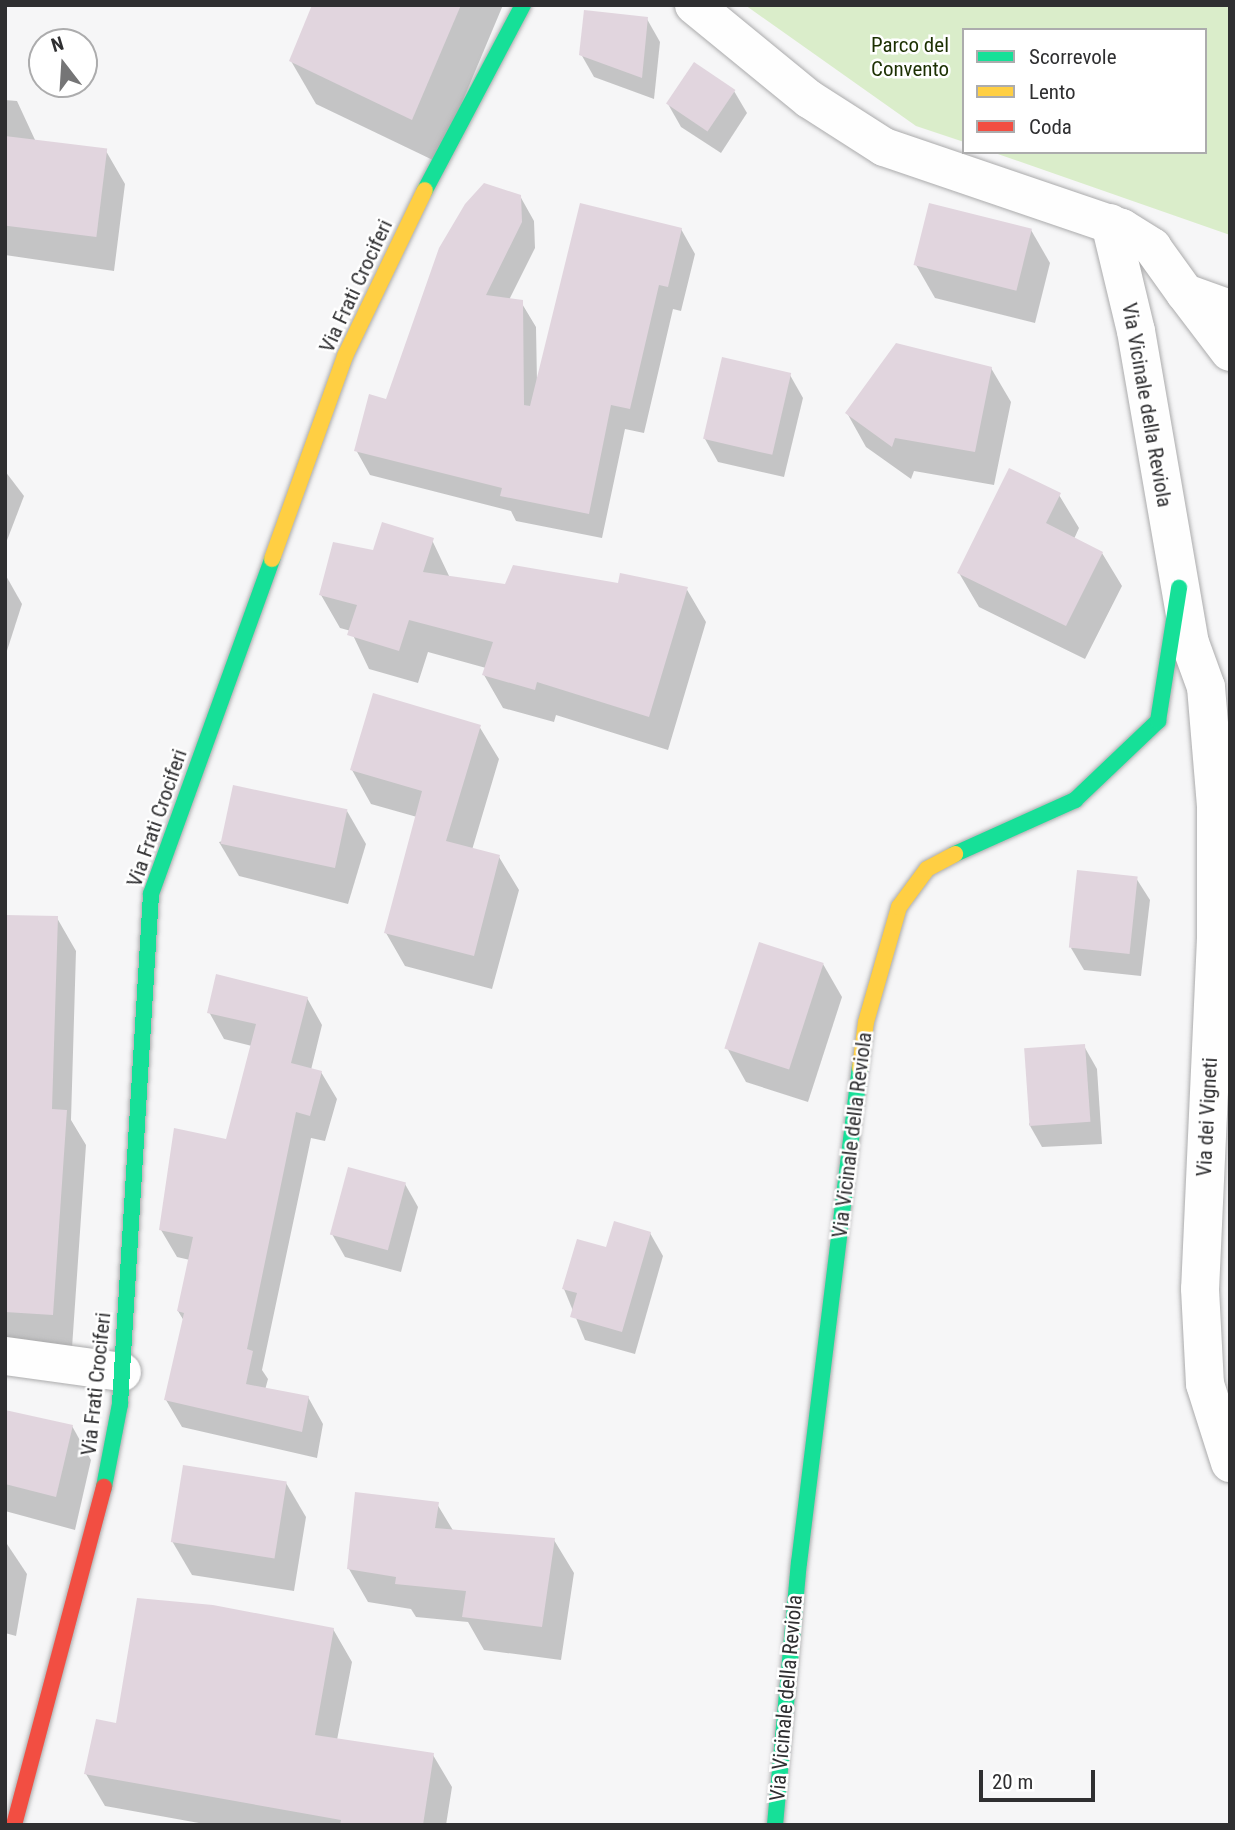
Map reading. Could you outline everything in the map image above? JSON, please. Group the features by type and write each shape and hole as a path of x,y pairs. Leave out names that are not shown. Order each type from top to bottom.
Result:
{"street":[{"name":"Via Frati Crociferi","path":"14,1825 110,1466 122,1372 151,894 345,356 407,224 523,5"},
{"path":"694,5 809,99 884,147 1110,223 1152,247 1230,352"},
{"name":"Via Vicinale della Reviola","path":"1110,223 1136,331 1190,643"},
{"path":"1185,293 1230,309"},
{"name":"Via Vicinale della Reviola","path":"775,1825 799,1563 866,1022 899,907 927,869 986,837 1075,800 1129,753 1158,720 1179,588"},
{"name":"Via dei Vigneti","path":"1190,643 1206,687 1216,807 1202,1330 1205,1384 1230,1463"},
{"path":"5,1356 122,1372"}],"green space":[{"name":"Parco del Convento","path":"745,5 1230,5 1230,235 998,154 1207,154 1207,28 962,28 962,141 916,126"}],"building":[{"path":"312,5 461,5 412,120 289,61"},
{"path":"584,10 648,17 642,78 579,55"},
{"path":"694,62 735,90 707,131 666,103"},
{"path":"5,136 107,149 96,237 5,226"},
{"path":"484,183 521,195 522,222 486,295 523,300 524,405 530,406 580,203 682,228 668,287 659,285 630,409 611,405 589,514 500,496 502,488 354,451 369,394 386,399 439,248 465,204"},
{"path":"929,203 1032,229 1016,291 914,265"},
{"path":"896,343 992,367 975,452 895,438 892,447 845,413"},
{"path":"722,357 791,373 772,455 703,439"},
{"path":"1009,468 1061,493 1046,523 1103,552 1066,626 957,573"},
{"path":"382,522 434,538 423,572 505,584 513,565 618,583 620,573 688,587 649,717 537,682 535,690 482,675 493,642 409,620 399,651 347,635 357,605 319,595 333,542 373,550"},
{"path":"373,693 481,725 446,841 500,855 474,956 384,933 422,791 350,770"},
{"path":"233,785 347,809 335,868 221,844"},
{"path":"1077,870 1138,876 1130,954 1069,948"},
{"path":"5,915 58,916 52,1109 67,1110 53,1315 5,1312"},
{"path":"759,942 824,963 789,1070 724,1049"},
{"path":"216,974 308,997 291,1063 322,1071 310,1116 296,1112 247,1349 253,1351 246,1384 309,1396 302,1432 164,1400 184,1313 177,1311 193,1237 159,1230 174,1128 226,1139 256,1024 207,1013"},
{"path":"1085,1044 1090,1122 1030,1126 1024,1048"},
{"path":"348,1167 406,1183 388,1250 330,1235"},
{"path":"614,1221 651,1232 622,1332 570,1317 577,1293 562,1289 577,1239 606,1247"},
{"path":"5,1410 73,1425 56,1497 5,1484"},
{"path":"183,1465 287,1481 275,1558 171,1542"},
{"path":"355,1492 439,1502 435,1528 555,1538 542,1627 462,1617 466,1591 395,1584 396,1577 347,1569"},
{"path":"137,1598 213,1605 334,1628 315,1735 434,1753 423,1825 340,1825 341,1820 84,1774 96,1719 116,1723"}],"traffic: fast":[{"path":"425,190 523,5"},
{"path":"104,1487 120,1404 151,894 272,559"},
{"path":"955,854 1075,800 1158,721 1179,588"},
{"path":"775,1825 799,1563 860,1068"}],"traffic: slow":[{"path":"272,559 345,356 425,190"},
{"path":"860,1068 866,1022 899,907 927,869 955,854"}],"traffic: jam":[{"path":"14,1825 104,1487"}]}
